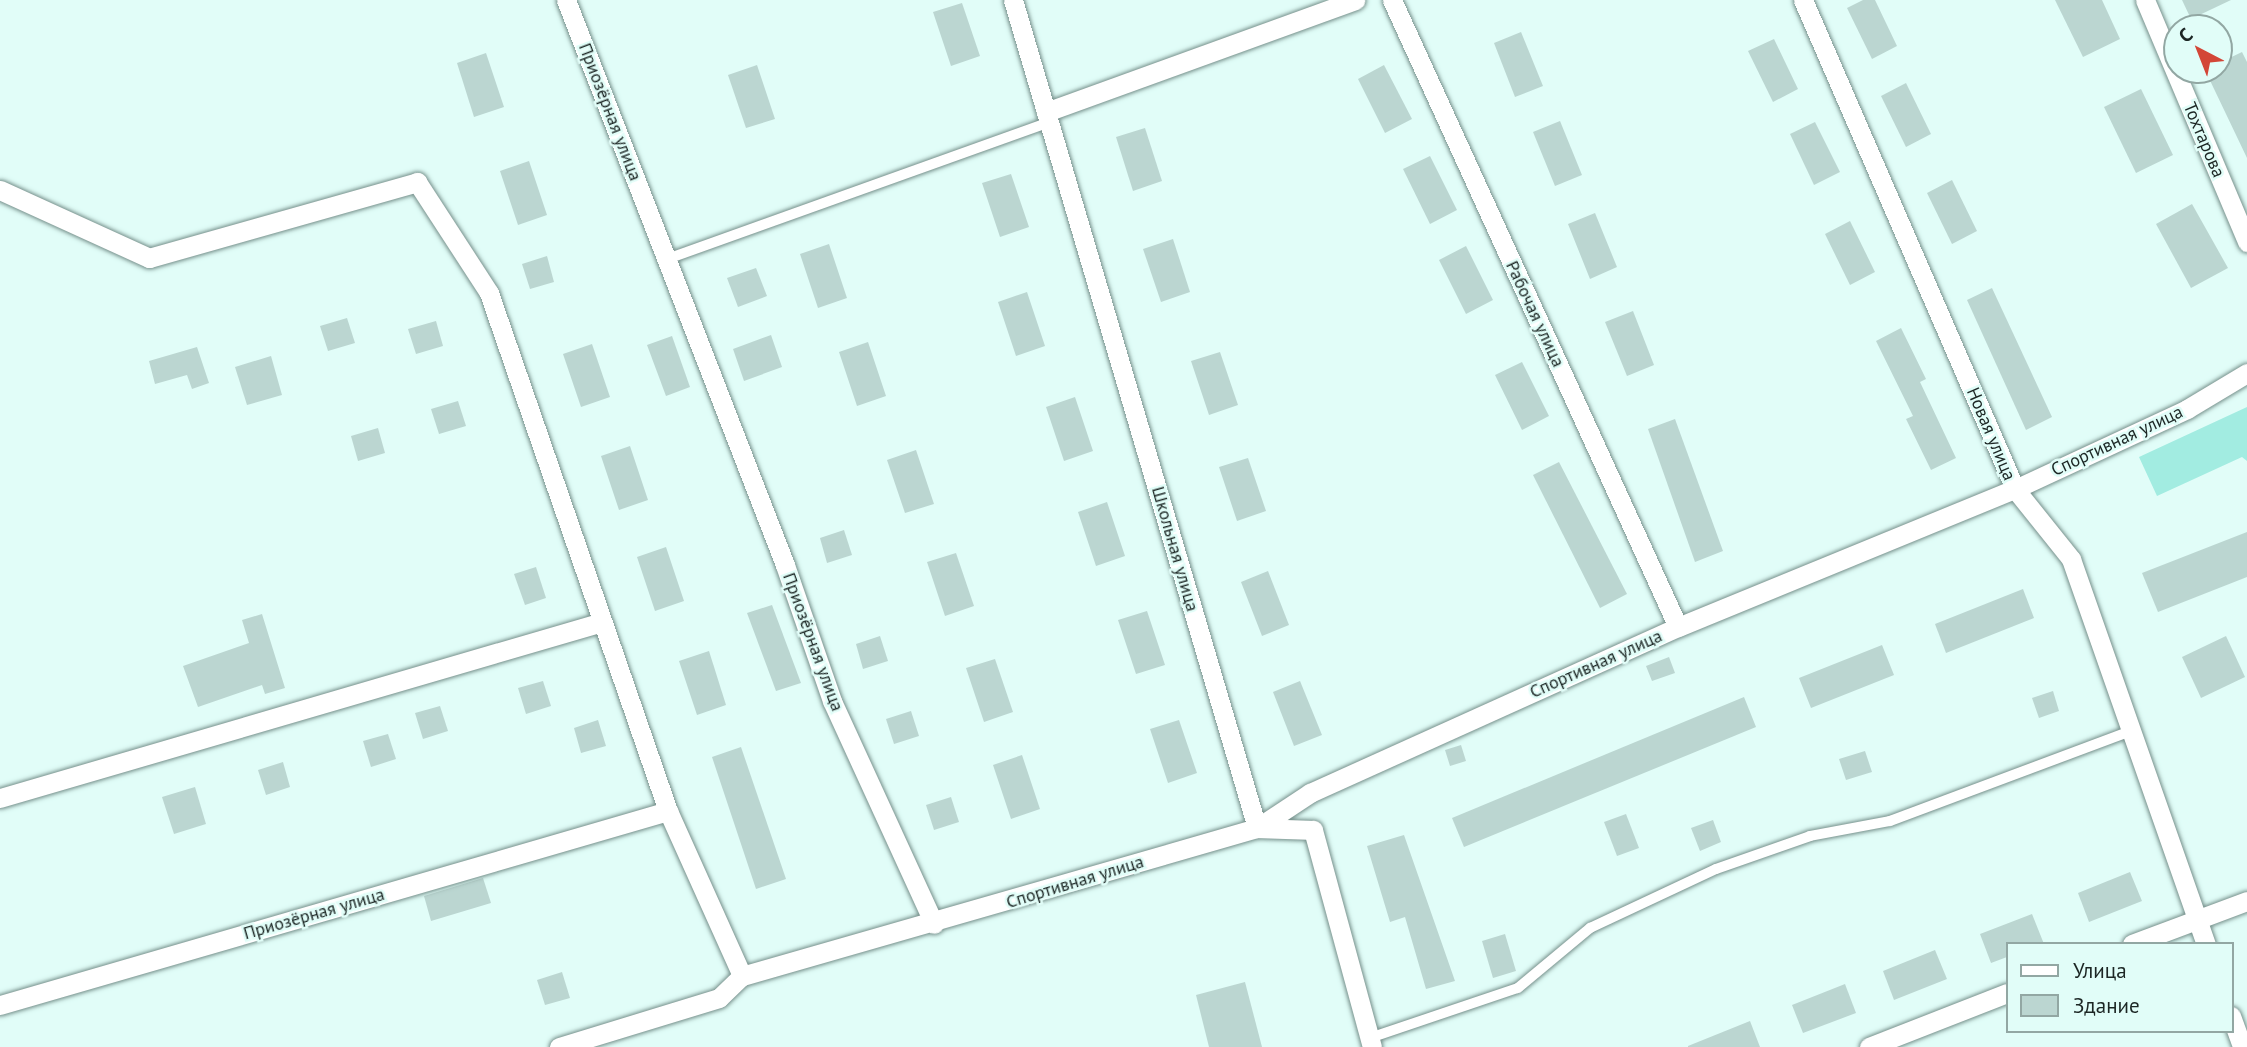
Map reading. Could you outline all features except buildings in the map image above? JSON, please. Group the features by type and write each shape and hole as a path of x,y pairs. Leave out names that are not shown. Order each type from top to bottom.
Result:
{"street":[{"name":"Приозёрная улица","path":"566,0 785,565 832,701 934,924"},
{"name":"Школьная улица","path":"1013,0 1257,828"},
{"path":"1048,117 1355,0"},
{"name":"Рабочая улица","path":"1392,0 1678,627"},
{"name":"Новая улица","path":"1803,0 2015,489 2071,559 2205,942"},
{"name":"Тохтарова","path":"2145,0 2247,242"},
{"path":"0,190 149,258 417,182 489,293 668,811 742,976"},
{"name":"Спортивная улица","path":"934,924 1257,828 1310,793 1678,627 2015,489 2187,409 2247,373"},
{"path":"0,798 602,622"},
{"name":"Приозёрная улица","path":"0,1005 668,811"},
{"path":"1257,828 1313,830 1371,1043"},
{"path":"2137,942 2247,901"},
{"path":"559,1047 719,998 742,976 934,924"},
{"path":"1870,1047 2006,993"},
{"path":"2233,1022 2242,1047"}],"lane":[{"path":"667,259 1048,117"},
{"path":"1371,1043 1518,988 1590,928 1716,869 1810,836 1890,821 2131,731"}],"green space":[{"path":"2247,407 2247,461 2242,457 2157,496 2139,457"}]}
